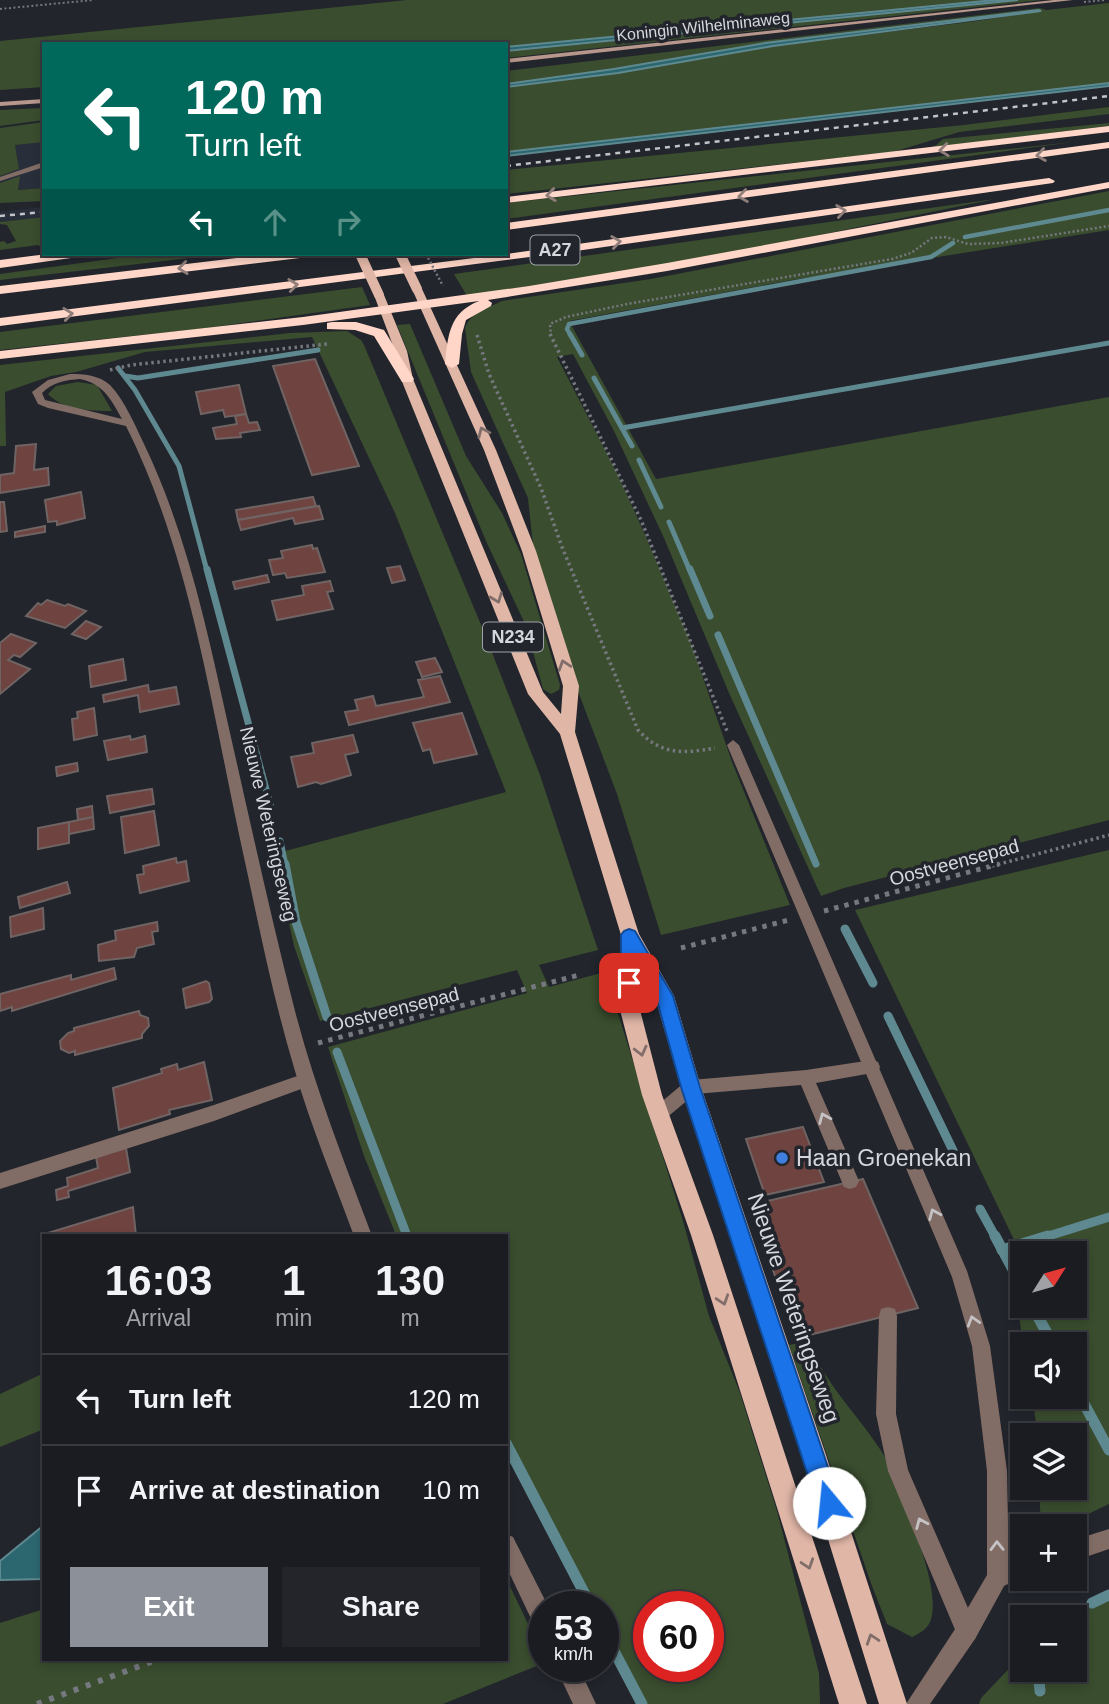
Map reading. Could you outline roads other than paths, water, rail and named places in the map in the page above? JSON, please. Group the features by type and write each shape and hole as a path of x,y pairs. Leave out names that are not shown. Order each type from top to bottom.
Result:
{"highway":[{"path":"508,200 1109,130"},
{"name":"A27","path":"508,228 1109,145"},
{"path":"1082,176 1109,172"},
{"name":"A27","path":"508,256 1069,178"},
{"name":"A27","path":"0,355 257,326 517,292 658,269 903,221 1109,185"},
{"path":"0,264 57,256"},
{"path":"0,290 283,256"},
{"name":"A27","path":"0,322 505,256"},
{"name":"A27","path":"452,364 456,324 461,316 474,307 517,292"},
{"name":"A27","path":"257,326 356,326 370,329 384,339 407,379"}],"main road":[{"name":"Koningin Wilhelminaweg","path":"508,61 1070,0"},
{"path":"0,104 42,101"},
{"name":"Nieuwe Weteringseweg","path":"361,256 401,351 407,379 536,694 566,732 629,935 664,996 691,1087 813,1452 893,1704"},
{"name":"Nieuwe Weteringseweg","path":"401,256 490,450 518,521 571,686 566,732"},
{"name":"Nieuwe Weteringseweg","path":"629,935 629,1006 659,1114 702,1235 853,1704"}],"street":[{"path":"0,180 42,165"},
{"name":"Nieuwe Weteringseweg","path":"129,424 51,406 41,402 37,392 46,384 79,377 99,380 129,424 150,464 166,505 199,621 297,1048 306,1080 362,1234"},
{"path":"733,746 961,1277 981,1346 997,1471 998,1577 967,1631 917,1704"},
{"path":"659,1114 691,1087 806,1077 872,1067"},
{"path":"806,1077 850,1181"},
{"path":"0,1181 214,1113 306,1080"},
{"path":"888,1316 886,1414 898,1471 967,1631"},
{"path":"1087,1547 1109,1539"},
{"path":"508,1548 529,1591"},
{"path":"998,1577 1010,1573"},
{"path":"574,1682 585,1704"}],"water":[{"path":"995,0 1018,0 508,51 508,47"},
{"path":"1041,11 773,46 618,73 508,87 508,84 765,43"},
{"path":"1109,83 1109,86 508,156 508,152"},
{"path":"42,1527 42,1579 0,1580 0,1561"}],"waterway":[{"path":"965,237 1109,210"},
{"path":"571,336 567,329 569,324 931,257 953,243"},
{"path":"570,334 582,355"},
{"path":"622,428 1109,343"},
{"path":"125,376 138,378 318,350"},
{"path":"118,368 135,390 179,466 207,571"},
{"path":"594,378 632,446"},
{"path":"639,460 661,507"},
{"path":"669,522 690,571"},
{"path":"207,569 271,808"},
{"path":"690,569 710,616"},
{"path":"718,635 816,864"},
{"path":"280,841 285,866"},
{"path":"285,864 296,922 327,1017"},
{"path":"845,929 873,983"},
{"path":"888,1016 959,1163"},
{"path":"337,1052 406,1234"},
{"path":"980,1209 996,1238"},
{"path":"1042,1238 1109,1217"},
{"path":"995,1236 1002,1250"},
{"path":"1002,1250 1048,1236"},
{"path":"1002,1250 1010,1264"},
{"path":"1039,1318 1046,1332"},
{"path":"1087,1409 1109,1450"},
{"path":"508,1447 583,1591"},
{"path":"1092,1603 1109,1595"},
{"path":"619,1660 642,1704"},
{"path":"1039,1682 1040,1691"}],"railway":[{"path":"508,166 1109,96"},
{"path":"0,216 42,212"}],"place":[{"name":"Haan Groenekan","path":"782,1158"}]}
